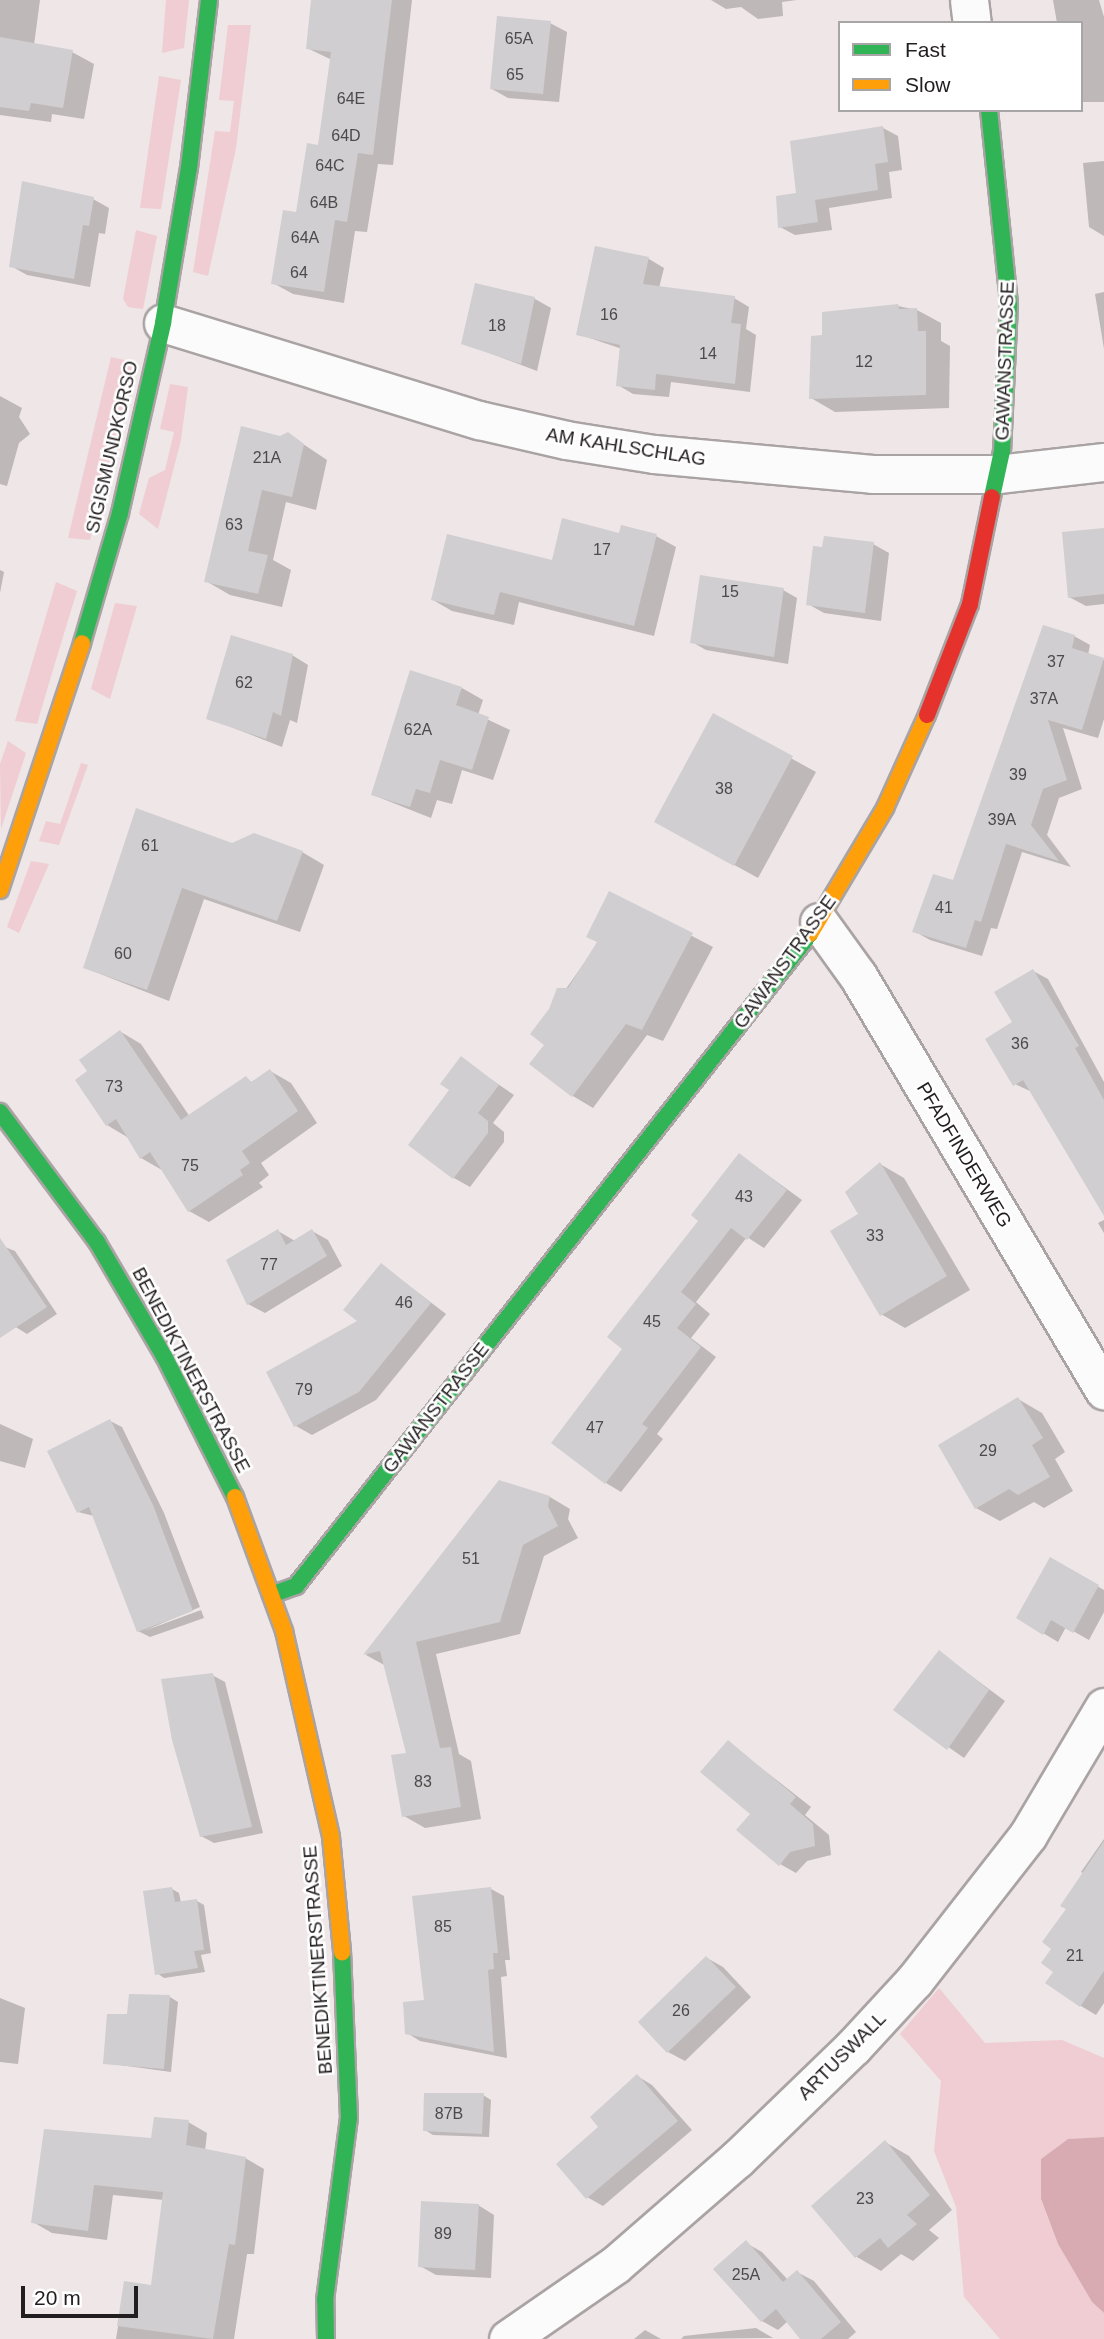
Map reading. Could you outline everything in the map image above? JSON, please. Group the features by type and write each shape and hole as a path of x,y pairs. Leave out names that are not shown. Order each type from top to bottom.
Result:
{"street":[{"name":"SIGISMUNDKORSO","path":"0,890 86,634 120,513 163,323 193,138 209,0"},
{"path":"969,0 972,21"},
{"name":"GAWANSTRASSE","path":"271,1595 296,1586 819,922 885,808 933,701 970,604 998,474 1008,387 1009,304 1004,223 989,112"},
{"name":"AM KAHLSCHLAG","path":"163,323 373,390 566,440 788,468 998,474 1104,463"},
{"name":"PFADFINDERWEG","path":"819,922 858,976 1104,1390"},
{"name":"BENEDIKTINERSTRASSE","path":"0,1112 97,1241 164,1356 237,1500 271,1595 311,1738 331,1837 342,1945 349,2118 325,2300 326,2339"},
{"name":"ARTUSWALL","path":"508,2339 615,2265 737,2159 853,2047 914,1981 1028,1835 1104,1707"}],"shaded area":[{"path":"166,0 189,0 184,48 162,53"},
{"path":"228,25 251,25 236,148 208,276 193,272 215,131 230,132 234,101 219,100"},
{"path":"159,76 181,80 161,209 140,208"},
{"path":"136,230 157,236 143,309 128,307 123,299"},
{"path":"111,357 133,362 121,416 90,540 68,538"},
{"path":"170,384 188,387 181,440 158,529 139,514 149,478 165,470 174,432 160,429"},
{"path":"56,582 77,591 37,724 15,721"},
{"path":"115,603 137,606 110,699 91,689"},
{"path":"8,741 26,753 1,829 0,764"},
{"path":"81,763 88,765 59,845 39,841 46,821 60,824"},
{"path":"31,861 49,864 19,933 7,927"},
{"path":"939,1988 985,2043 1062,2040 1104,2058 1104,2137 1068,2139 1041,2159 1041,2200 1058,2244 1092,2302 1104,2313 1104,2339 1000,2339 964,2297 956,2207 934,2151 941,2081 900,2034"},
{"path":"1104,2137 1104,2313 1092,2302 1058,2244 1041,2199 1041,2159 1068,2139"}],"building":[{"path":"311,0 392,0 373,155 358,153 347,222 335,220 324,292 271,284 283,210 296,212 307,143 318,145 331,52 306,49"},
{"path":"497,16 551,21 543,94 490,89"},
{"path":"0,37 73,50 63,108 31,103 29,111 0,107"},
{"path":"883,126 888,162 875,164 878,190 815,200 818,222 778,228 776,196 796,193 790,141"},
{"path":"22,181 94,197 89,226 83,225 74,279 9,267"},
{"path":"595,246 649,257 643,284 735,296 731,323 741,324 735,384 656,374 655,390 616,386 620,345 576,335"},
{"path":"475,283 535,297 521,364 461,344"},
{"path":"898,304 899,309 917,308 918,331 926,331 926,395 809,399 811,336 822,335 822,312"},
{"path":"241,426 280,436 288,432 304,444 292,497 262,490 248,551 268,555 258,594 204,582"},
{"path":"562,518 619,533 621,525 657,534 634,626 500,592 494,615 431,600 447,534 552,560"},
{"path":"1104,528 1104,594 1068,598 1062,532"},
{"path":"824,536 874,542 865,613 806,605 813,546 822,547"},
{"path":"700,575 784,588 774,657 690,643"},
{"path":"1043,625 1075,635 1072,648 1104,658 1082,730 1048,720 1067,780 1043,789 1031,825 1059,861 1006,844 981,922 975,920 966,948 912,932 933,874 953,880"},
{"path":"231,635 293,654 281,716 273,712 266,739 206,719"},
{"path":"410,670 462,687 456,705 489,717 472,770 440,760 430,793 416,789 410,807 371,795"},
{"path":"713,713 793,756 734,866 654,822"},
{"path":"136,808 232,843 254,833 303,851 277,921 182,888 147,990 83,968"},
{"path":"609,891 693,933 642,1030 626,1024 572,1097 529,1064 544,1045 530,1034 549,1009 557,988 568,988 597,942 586,937"},
{"path":"1033,969 1079,1046 1075,1048 1104,1100 1104,1216 1023,1080 1013,1086 985,1039 1012,1022 994,992"},
{"path":"120,1030 181,1120 246,1076 251,1082 270,1069 298,1111 242,1151 250,1163 240,1170 243,1175 188,1212 150,1152 140,1159 116,1119 106,1126 75,1080 87,1071 79,1060"},
{"path":"461,1056 499,1085 478,1113 488,1121 488,1133 453,1179 408,1145 449,1090 440,1084"},
{"path":"739,1153 787,1190 747,1240 731,1228 681,1292 696,1304 677,1328 701,1347 642,1424 648,1428 605,1484 551,1443 622,1349 607,1337 698,1221 691,1215"},
{"path":"880,1162 947,1276 880,1316 830,1231 858,1214 845,1192"},
{"path":"278,1229 286,1245 312,1229 327,1256 247,1305 226,1260"},
{"path":"0,1238 47,1307 0,1338"},
{"path":"381,1263 431,1303 359,1392 294,1427 266,1372 357,1321 343,1310"},
{"path":"1018,1397 1043,1438 1032,1445 1050,1477 1018,1495 1009,1489 975,1509 938,1445"},
{"path":"110,1419 153,1505 193,1611 137,1632 89,1507 77,1513 47,1451"},
{"path":"499,1480 550,1496 548,1506 558,1526 523,1545 500,1622 416,1642 440,1748 451,1747 461,1807 402,1817 391,1755 406,1753 380,1651 363,1655"},
{"path":"1050,1557 1099,1585 1073,1633 1051,1620 1043,1635 1016,1618"},
{"path":"939,1650 989,1690 947,1750 893,1710"},
{"path":"213,1673 252,1827 200,1837 172,1740 161,1679"},
{"path":"728,1740 796,1797 790,1804 813,1824 815,1846 790,1852 779,1866 736,1830 750,1814 700,1772"},
{"path":"1104,1841 1104,1971 1080,2007 1045,1983 1053,1972 1041,1963 1051,1949 1042,1942 1066,1909 1060,1906"},
{"path":"172,1887 175,1902 197,1899 204,1950 194,1951 198,1968 155,1975 143,1891"},
{"path":"491,1887 498,1953 493,1953 494,1969 488,1970 494,2052 405,2034 403,2002 424,2000 412,1896"},
{"path":"706,1956 736,1987 667,2053 638,2022"},
{"path":"129,1994 170,1995 164,2069 103,2064 107,2014 127,2014"},
{"path":"637,2074 678,2121 586,2199 556,2164 598,2127 590,2117"},
{"path":"424,2093 484,2093 482,2134 423,2131"},
{"path":"154,2117 189,2120 186,2145 246,2157 235,2245 229,2244 213,2339 117,2326 124,2281 151,2285 163,2192 94,2185 88,2231 31,2223 44,2129 151,2138"},
{"path":"885,2140 930,2195 907,2215 917,2224 888,2248 880,2238 855,2258 811,2206"},
{"path":"421,2201 479,2204 475,2270 418,2267"},
{"path":"746,2240 783,2282 797,2270 841,2322 821,2339 800,2339 776,2309 761,2322 713,2269"}],"traffic: fast":[{"path":"82,643 120,513 163,323 189,168 209,0"},
{"path":"989,112 1009,304 1002,451 992,497"},
{"path":"271,1595 296,1586 810,934"},
{"path":"0,1112 97,1242 164,1356 235,1497"},
{"path":"326,2339 325,2300 349,2118 342,1952"}],"traffic: slow":[{"path":"0,890 82,643"},
{"path":"810,934 885,808 927,715"},
{"path":"235,1497 284,1631 331,1837 342,1952"}],"traffic: jam":[{"path":"927,715 970,604 992,497"}]}
